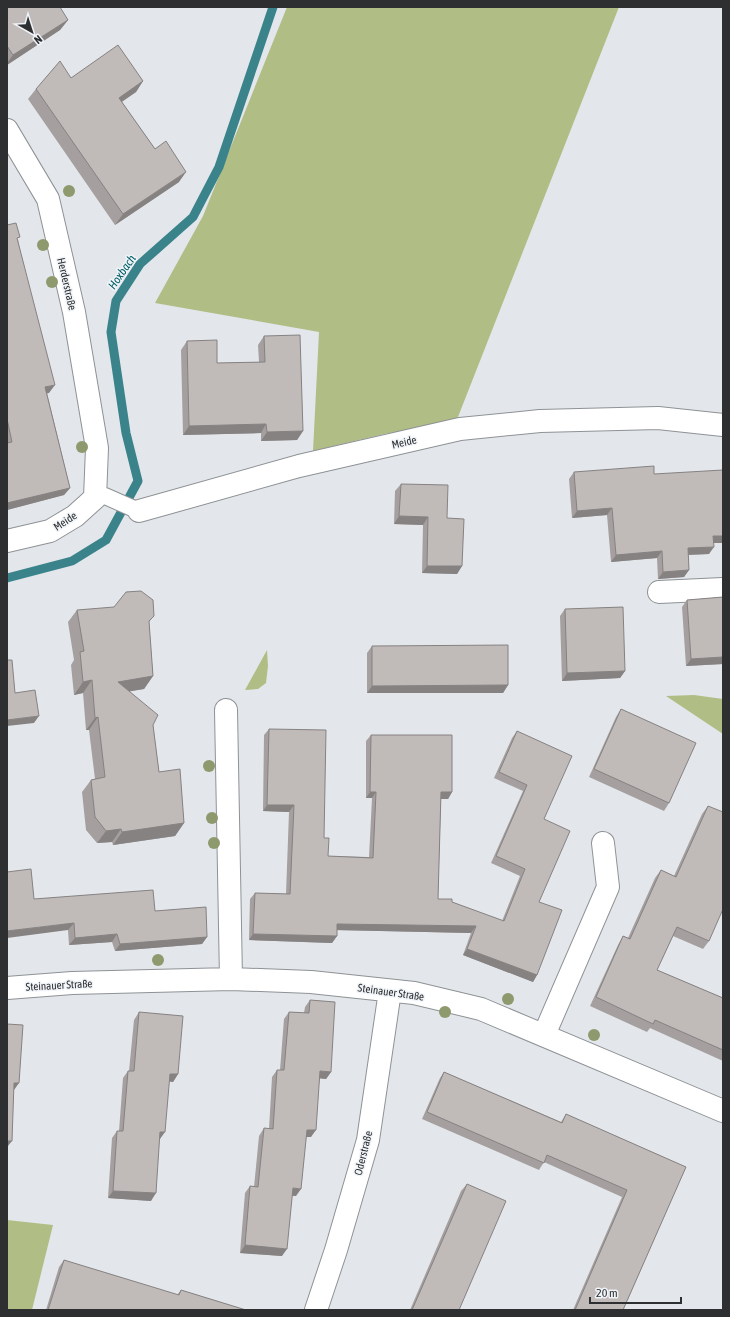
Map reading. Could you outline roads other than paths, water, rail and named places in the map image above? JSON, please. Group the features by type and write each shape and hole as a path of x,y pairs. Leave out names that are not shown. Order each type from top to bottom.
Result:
{"street":[{"name":"Herderstraße","path":"7,130 48,199 74,312 97,448 100,497"},
{"name":"Meide","path":"139,511 299,466 460,429 540,421 658,418 723,425"},
{"name":"Meide","path":"7,541 50,531 75,516 100,497"},
{"path":"659,592 723,589"},
{"path":"226,710 231,979"},
{"path":"544,1035 608,887 603,843"},
{"name":"Steinauer Straße","path":"7,988 72,983 231,979 311,982 414,993 481,1010 723,1111"},
{"name":"Oderstraße","path":"316,1310 336,1250 368,1140 390,991"}],"lane":[{"name":"Meide","path":"100,497 139,511"}],"waterway":[{"name":"Hoxbach","path":"7,578 72,561 106,540 138,481 126,433 111,332 116,301 140,264 193,217 219,167 273,7"}]}
